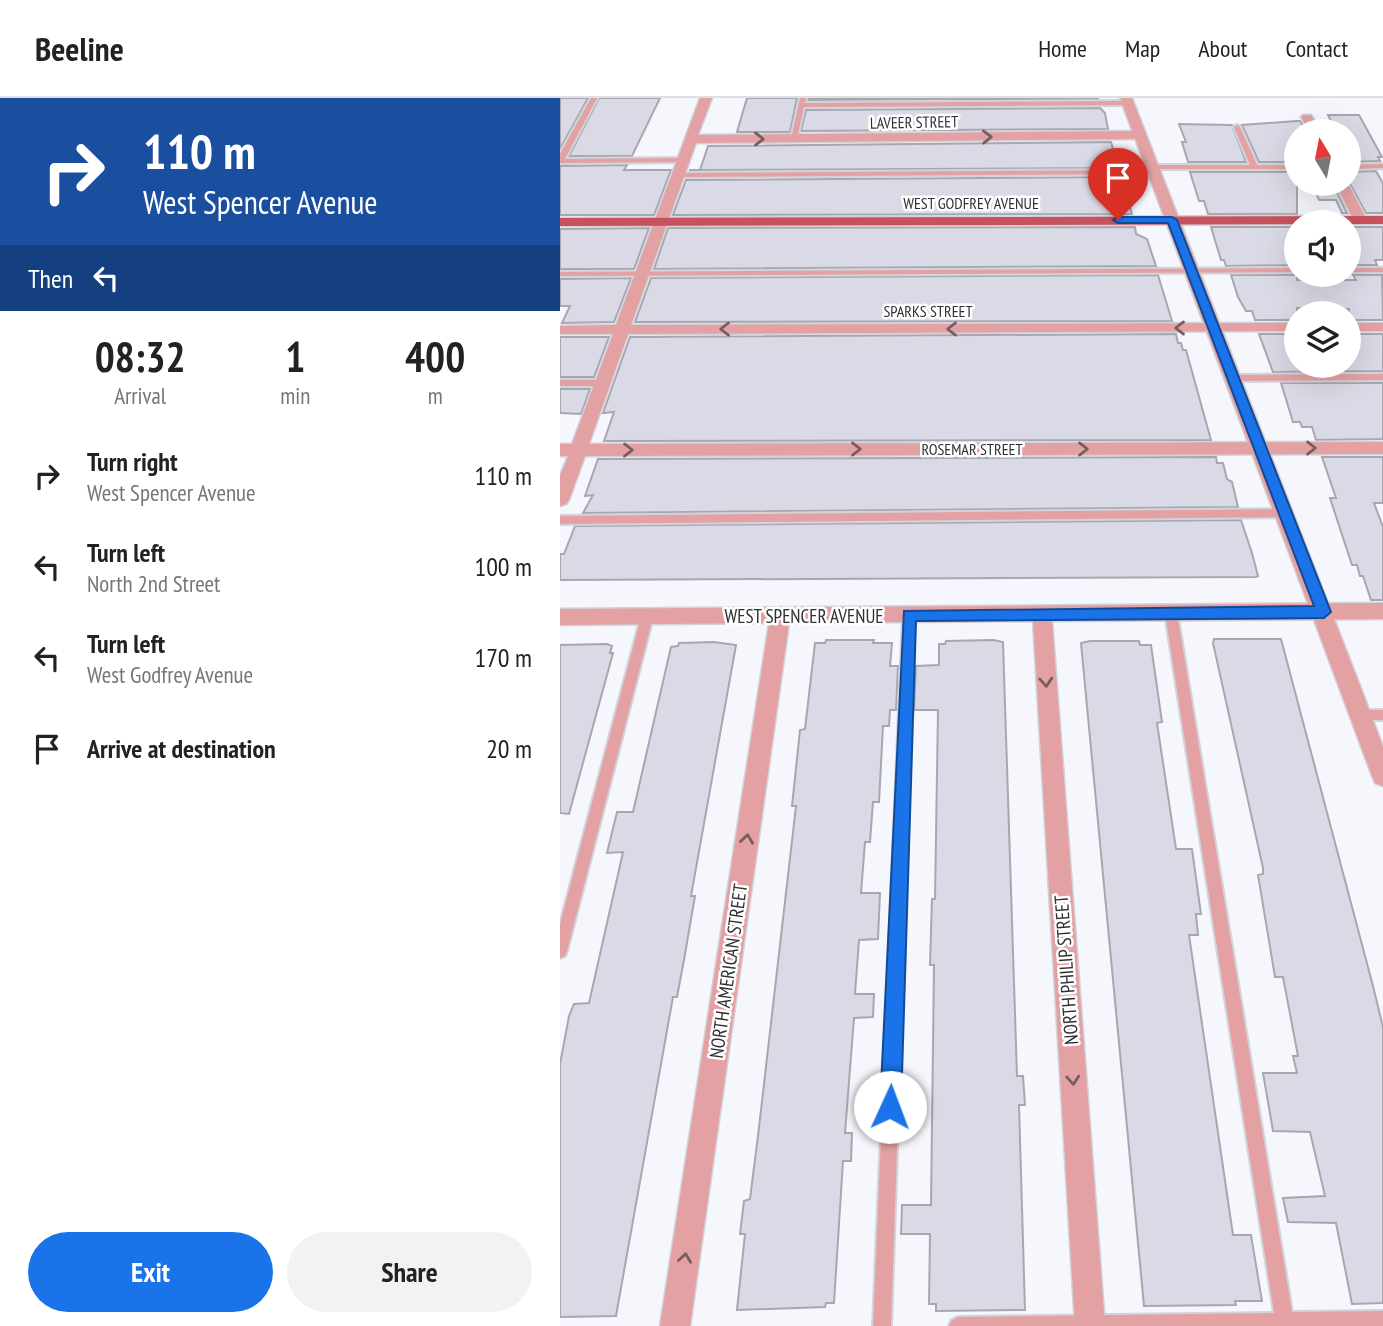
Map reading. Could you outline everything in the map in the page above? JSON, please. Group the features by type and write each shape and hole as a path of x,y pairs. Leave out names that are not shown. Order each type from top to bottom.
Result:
{"main road":[{"name":"WEST GODFREY AVENUE","path":"560,222 1284,220"},
{"name":"WEST GODFREY AVENUE","path":"1361,220 1383,220"}],"street":[{"path":"560,500 706,98"},
{"path":"1127,101 1231,378 1324,612 1372,715 1383,776"},
{"name":"LAVEER STREET","path":"691,139 1138,135"},
{"name":"SPARKS STREET","path":"560,330 1284,327"},
{"path":"1361,327 1383,327"},
{"name":"ROSEMAR STREET","path":"560,450 1383,448"},
{"name":"WEST SPENCER AVENUE","path":"560,617 1383,611"},
{"name":"NORTH PHILIP STREET","path":"1042,614 1090,1325"},
{"name":"NORTH AMERICAN STREET","path":"676,1326 780,616"}],"lane":[{"path":"594,98 560,161 683,160"},
{"path":"794,139 802,102 1127,101"},
{"path":"1237,127 1254,167"},
{"path":"1362,167 1383,166"},
{"path":"678,175 1284,167"},
{"path":"560,274 1284,270"},
{"path":"1361,270 1383,270"},
{"path":"1231,378 1383,377"},
{"path":"560,383 602,383"},
{"path":"560,520 1285,513"},
{"path":"1171,613 1284,1321"},
{"path":"882,1326 909,615"},
{"path":"560,951 647,617"},
{"path":"958,1326 1383,1320"}],"building":[{"path":"560,98 588,98 560,149"},
{"path":"599,98 660,98 632,156 569,156"},
{"path":"747,98 797,98 790,132 737,132"},
{"path":"1098,98 1098,99 808,100"},
{"path":"1100,108 1105,113 1108,129 801,131 806,110"},
{"path":"1328,115 1359,115 1361,119 1361,119 1330,119"},
{"path":"1362,120 1382,157 1378,157 1380,161 1362,162"},
{"path":"1284,122 1284,162 1259,162 1242,125"},
{"path":"1179,124 1232,125 1246,162 1188,162 1182,142 1186,142"},
{"path":"1111,142 1119,168 700,170 708,146"},
{"path":"627,165 624,170 671,170 654,215 560,215 560,166"},
{"path":"1376,171 1383,183 1383,213 1366,213 1357,196 1362,196 1362,172"},
{"path":"1190,172 1284,172 1284,196 1297,196 1297,210 1284,210 1284,214 1208,214 1204,201 1199,201"},
{"path":"1122,177 1132,214 673,215 686,180"},
{"path":"1317,196 1339,196 1346,210 1341,210 1336,200 1319,200"},
{"path":"1135,227 1136,234 1147,239 1156,266 654,269 668,228"},
{"path":"1211,227 1284,227 1284,265 1226,266 1224,260 1221,260"},
{"path":"1361,227 1383,227 1383,260 1375,260 1377,265 1361,265"},
{"path":"649,228 634,269 560,269 560,229"},
{"path":"1158,275 1172,321 635,322 651,278"},
{"path":"1231,275 1284,275 1284,287 1361,287 1361,275 1382,275 1383,320 1361,320 1361,301 1284,301 1284,320 1255,320 1252,311 1246,311"},
{"path":"631,278 614,322 562,323 570,306 560,306 560,279"},
{"path":"1176,334 1178,343 1186,350 1211,440 604,441 614,412 603,413 630,337"},
{"path":"1259,334 1284,334 1284,372 1273,372"},
{"path":"1361,334 1383,334 1383,371 1361,371"},
{"path":"560,337 609,337 594,377 560,377"},
{"path":"1281,383 1383,383 1383,439 1316,440 1312,427 1302,427 1300,422 1293,422"},
{"path":"560,389 590,389 581,414 560,413"},
{"path":"1216,457 1217,463 1223,463 1227,479 1232,482 1238,507 583,513 593,495 585,496 598,459"},
{"path":"1322,457 1383,457 1383,503 1374,503 1383,527 1383,600 1371,600 1363,576 1360,576 1357,565 1352,565 1330,498 1336,498"},
{"path":"1241,520 1252,553 1258,576 1256,577 560,580 560,554 564,554 575,526"},
{"path":"1214,639 1281,639 1373,986 1383,1027 1383,1303 1352,1304 1336,1223 1288,1222 1283,1198 1325,1196 1310,1132 1273,1131 1263,1073 1297,1073 1293,1056 1298,1056 1283,977 1275,977 1258,875 1263,874 1263,868"},
{"path":"826,640 874,640 873,643 892,643 890,666 898,666 896,710 890,710 889,726 883,726 879,802 873,802 870,842 865,842 861,893 880,893 878,939 859,940 855,994 874,994 873,1017 854,1018 845,1133 852,1133 851,1161 843,1161 834,1303 826,1303 825,1307 737,1310 745,1234 740,1234 744,1201 750,1199 758,1136 796,806 792,806 800,730 805,729 815,643 825,643"},
{"path":"946,641 1003,642 1017,1076 1023,1076 1025,1105 1019,1105 1025,1310 936,1311 936,1304 929,1304 930,1234 901,1234 902,1205 931,1205 934,965 930,965 932,899 935,899 938,710 914,710 916,666 939,665 939,644 945,644"},
{"path":"1139,641 1140,645 1151,645 1162,722 1157,723 1176,849 1192,849 1201,914 1196,914 1198,935 1189,935 1233,1235 1251,1235 1262,1301 1235,1301 1236,1305 1144,1306 1081,643"},
{"path":"714,642 736,645 691,896 695,896 684,960 677,997 673,997 616,1316 560,1317 560,1064 569,1016 574,1004 589,1003 623,852 607,853 617,812 633,812 671,647 678,646 679,643"},
{"path":"560,645 612,646 610,653 613,653 569,814 560,813"}],"route":[{"path":"890,1107 909,615 1324,612 1172,220 1118,220"}]}
